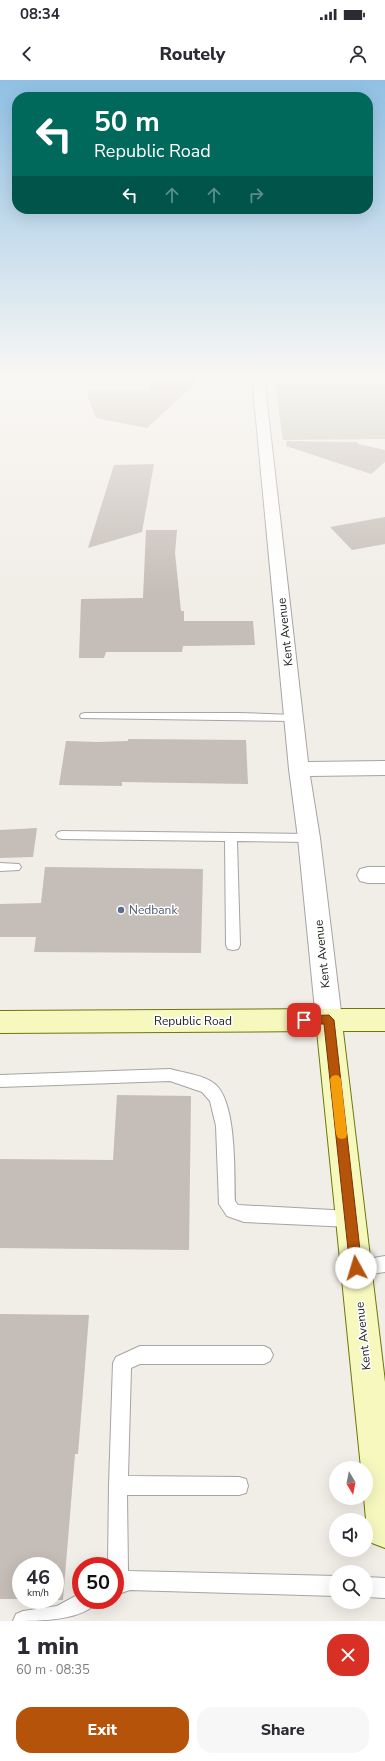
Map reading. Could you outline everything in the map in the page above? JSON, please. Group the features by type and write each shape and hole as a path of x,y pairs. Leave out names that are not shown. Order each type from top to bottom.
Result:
{"main road":[{"name":"Kent Avenue","path":"329,1020 385,1530"},
{"name":"Republic Road","path":"0,1022 385,1020"}],"street":[{"name":"Kent Avenue","path":"266,449 299,769 309,838 329,1020"},
{"path":"299,769 385,768"}],"lane":[{"path":"85,716 239,716 294,718"},
{"path":"62,835 309,838"},
{"path":"231,838 233,946"},
{"path":"0,867 15,867"},
{"path":"0,1081 170,1076 189,1081 211,1090 220,1103 224,1124 227,1204 233,1211 244,1214 351,1219"},
{"path":"356,1268 385,1264"},
{"path":"117,1557 122,1363 140,1355 264,1355"},
{"path":"118,1485 239,1486"},
{"path":"124,1582 130,1580 329,1586"},
{"path":"373,1587 385,1588"},
{"path":"22,1621 44,1621 73,1609"}],"building":[{"path":"295,449 385,450 385,462 371,474"},
{"path":"154,464 142,532 88,548 114,465"},
{"path":"385,517 385,544 352,550 330,527"},
{"path":"146,530 177,530 175,553 181,611 184,611 184,621 253,621 255,645 183,646 182,652 106,652 104,658 79,658 81,599 143,598"},
{"path":"128,739 246,740 248,784 122,782 122,786 59,785 66,741 98,742 128,741"},
{"path":"37,828 33,857 0,858 0,830"},
{"name":"Nedbank","path":"45,867 203,869 201,953 34,952 36,937 0,937 0,904 41,903"},
{"path":"117,1095 191,1096 189,1250 0,1248 0,1159 113,1160"},
{"path":"0,1314 89,1315 78,1454 75,1454 64,1588 64,1557 12,1557 12,1599 0,1599"}],"slow traffic":[{"path":"336,1079 342,1134"}],"place":[{"name":"Nedbank","path":"121,910"}],"route":[{"path":"304,1020 329,1020 356,1268"}]}
